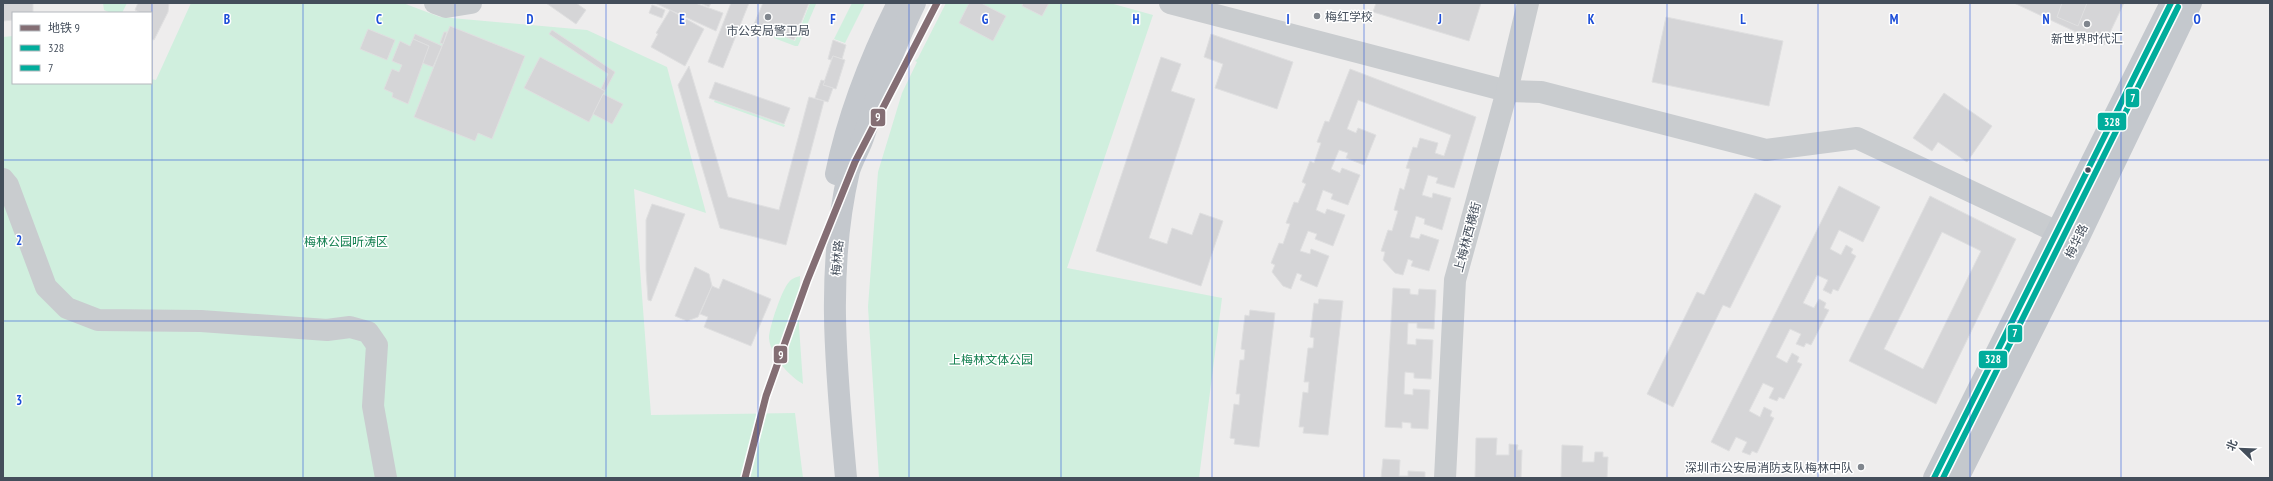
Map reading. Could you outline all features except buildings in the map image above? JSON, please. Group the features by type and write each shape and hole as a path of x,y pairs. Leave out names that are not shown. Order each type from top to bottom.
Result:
{"main road":[{"name":"梅林路","path":"832,478 824,382 821,290 827,221 837,165 853,111 876,49 898,3"},
{"name":"梅林路","path":"846,478 837,373 834,305 842,209 853,157 863,137 880,85 896,45 915,3"},
{"name":"梅华路","path":"1934,478 2171,3"},
{"name":"梅华路","path":"1958,478 2076,241 2191,3"}],"street":[{"path":"435,3 446,7 471,3"},
{"path":"1170,3 1507,92 1541,92 1766,150 1857,138 2057,232"},
{"name":"上梅林西横街","path":"1445,478 1455,280 1507,92 1528,3"},
{"path":"3,179 8,185 46,287 67,308 98,320 200,321 327,330 350,327 368,332 377,345 373,406 386,478"}],"green space":[{"path":"103,3 127,3 122,12 109,12 104,10"},
{"name":"梅林公园听涛区","path":"191,3 403,3 440,17 587,30 667,67 706,213 634,189 651,415 795,413 803,478 3,478 3,37 12,36 12,84 152,84 152,79 156,80"},
{"path":"810,3 816,4 798,46 774,38 776,33 795,41"},
{"path":"852,3 865,3 845,43 834,39"},
{"name":"上梅林文体公园","path":"946,3 1110,3 1153,15 1067,268 1222,298 1199,478 879,478 868,307 878,172 902,93 917,62 915,61 918,58"},
{"path":"715,100 785,125 784,127 714,102"},
{"path":"800,276 799,326 803,384 792,376 781,364 770,345 769,338 773,318 786,286 794,278"}],"metro line":[{"name":"9","path":"745,478 766,396 807,281 855,162 937,3"}],"transit line":[{"name":"328","path":"1934,478 2171,3"},
{"name":"7","path":"1943,478 2178,7"}],"place":[{"name":"梅红学校","path":"1317,16"},
{"name":"市公安局警卫局","path":"768,17"},
{"name":"新世界时代汇","path":"2087,24"},
{"name":"深圳市公安局消防支队梅林中队","path":"1861,467"}]}
